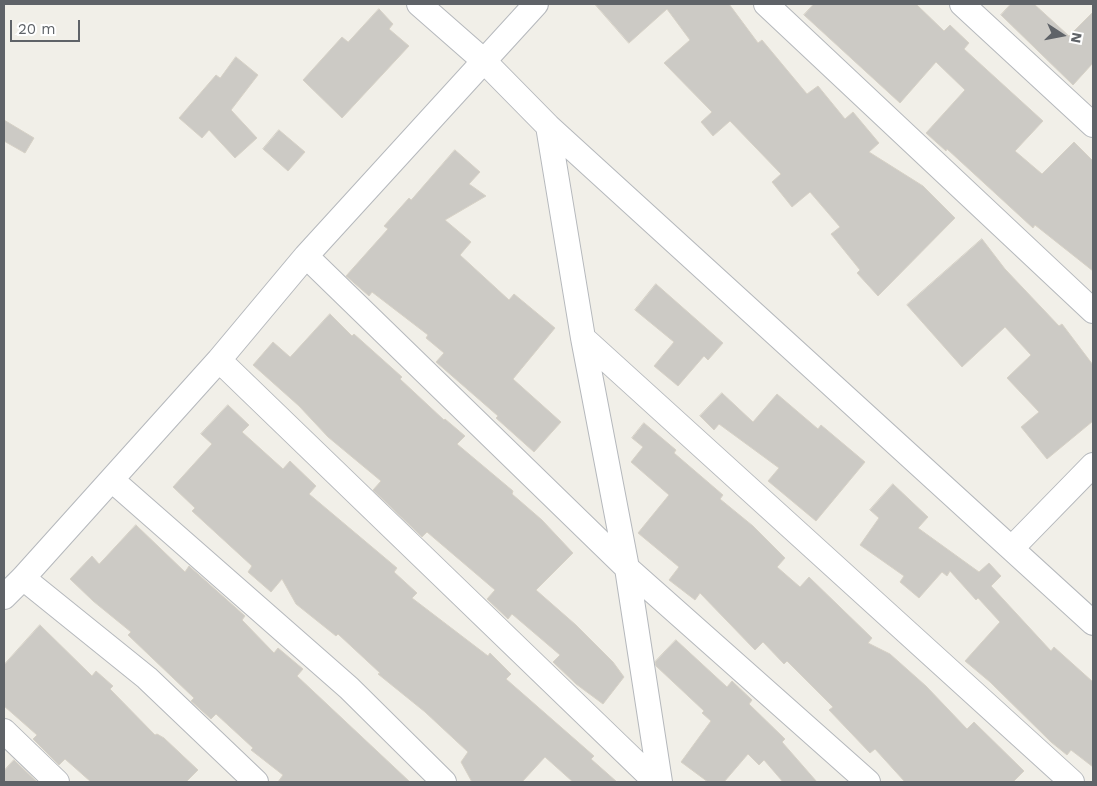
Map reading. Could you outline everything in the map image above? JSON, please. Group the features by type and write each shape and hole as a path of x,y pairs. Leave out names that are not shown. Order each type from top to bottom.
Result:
{"street":[{"path":"419,4 484,61 548,126 1093,623"},
{"path":"4,596 24,578 219,360 306,256 536,4"},
{"path":"766,4 1093,311"},
{"path":"962,4 1093,125"},
{"path":"548,126 583,338 627,568 660,782"},
{"path":"306,256 627,568 868,782"},
{"path":"583,338 1072,782"},
{"path":"219,360 656,782"},
{"path":"1012,548 1093,465"},
{"path":"112,480 349,688 444,782"},
{"path":"24,578 147,678 256,782"},
{"path":"4,731 57,782"}],"building":[{"path":"595,4 729,4 758,43 762,40 807,94 818,86 845,119 853,112 879,143 869,152 923,186 955,218 878,296 857,273 860,270 831,234 840,227 810,192 792,207 772,182 781,174 730,121 713,136 701,122 712,112 664,63 690,40 667,9 629,43"},
{"path":"814,4 916,4 944,31 950,25 969,43 964,49 1043,121 1015,151 1042,174 1074,142 1093,161 1093,271 1035,225 1033,228 947,149 946,151 926,133 965,90 936,62 900,103 804,15"},
{"path":"1011,4 1034,4 1069,36 1093,12 1093,63 1073,85 1001,15"},
{"path":"379,9 393,24 389,29 409,46 342,118 303,80 342,37 348,42"},
{"path":"236,57 258,75 231,110 257,138 235,158 209,130 202,138 179,118 216,75 220,78"},
{"path":"4,120 34,138 25,153 4,141"},
{"path":"279,130 305,152 288,171 263,149"},
{"path":"455,150 480,172 469,184 486,196 445,220 471,242 460,255 509,300 514,294 555,328 513,379 561,422 534,452 496,418 498,416 436,362 444,353 426,338 428,335 372,292 369,296 346,276 388,229 384,226 409,198 411,200"},
{"path":"982,239 1005,269 1059,326 1062,324 1093,365 1093,421 1047,459 1021,427 1039,412 1007,378 1031,355 1005,327 962,367 907,305"},
{"path":"656,284 723,343 708,360 704,356 678,386 654,366 674,342 635,310"},
{"path":"330,314 352,336 354,334 402,377 400,379 444,420 465,436 457,444 513,491 512,494 542,520 573,553 536,590 576,625 613,662 624,677 603,704 576,684 553,662 560,655 512,614 508,619 487,599 495,590 427,532 422,537 373,490 381,481 328,437 299,406 253,365 273,342 290,357"},
{"path":"722,393 753,422 777,394 818,429 821,425 865,462 816,521 768,481 779,468 719,424 714,430 700,416"},
{"path":"228,405 249,425 242,432 283,469 290,461 316,486 309,494 397,568 394,572 417,593 412,598 488,656 490,653 511,674 506,679 594,756 591,759 617,782 573,782 545,757 522,782 472,782 461,762 468,752 425,712 378,674 380,673 338,634 336,636 296,604 282,579 271,592 248,572 252,566 192,511 195,508 173,487 212,444 201,434"},
{"path":"644,423 676,450 674,453 723,495 720,499 753,526 785,558 777,567 800,587 809,577 872,638 868,643 890,654 926,686 967,729 974,722 1024,771 1013,782 905,782 875,749 870,753 829,710 833,707 787,661 784,664 763,642 755,650 700,593 695,600 669,580 679,567 638,533 669,495 631,462 643,447 632,438"},
{"path":"893,484 928,517 918,528 979,572 989,563 1001,576 991,586 1051,651 1054,647 1093,682 1093,767 1071,750 1067,755 1051,742 990,682 965,661 1000,622 978,598 976,600 950,571 947,576 942,572 919,598 900,582 904,576 860,545 879,518 870,510"},
{"path":"136,525 185,572 189,566 245,616 242,620 274,653 278,648 303,669 297,676 410,782 278,782 283,775 251,750 253,748 216,714 211,719 191,701 194,698 128,635 131,632 93,601 70,579 92,556 99,564"},
{"path":"40,625 92,676 96,671 113,686 110,689 155,735 157,734 164,738 198,770 186,782 91,782 65,759 59,765 33,739 37,735 4,706 4,665"},
{"path":"676,640 727,687 732,681 752,700 749,704 785,739 782,742 817,782 783,782 764,760 759,765 748,754 724,782 708,782 681,762 711,721 702,713 704,711 656,666 655,662"},
{"path":"14,760 37,782 4,782 4,771"}]}
